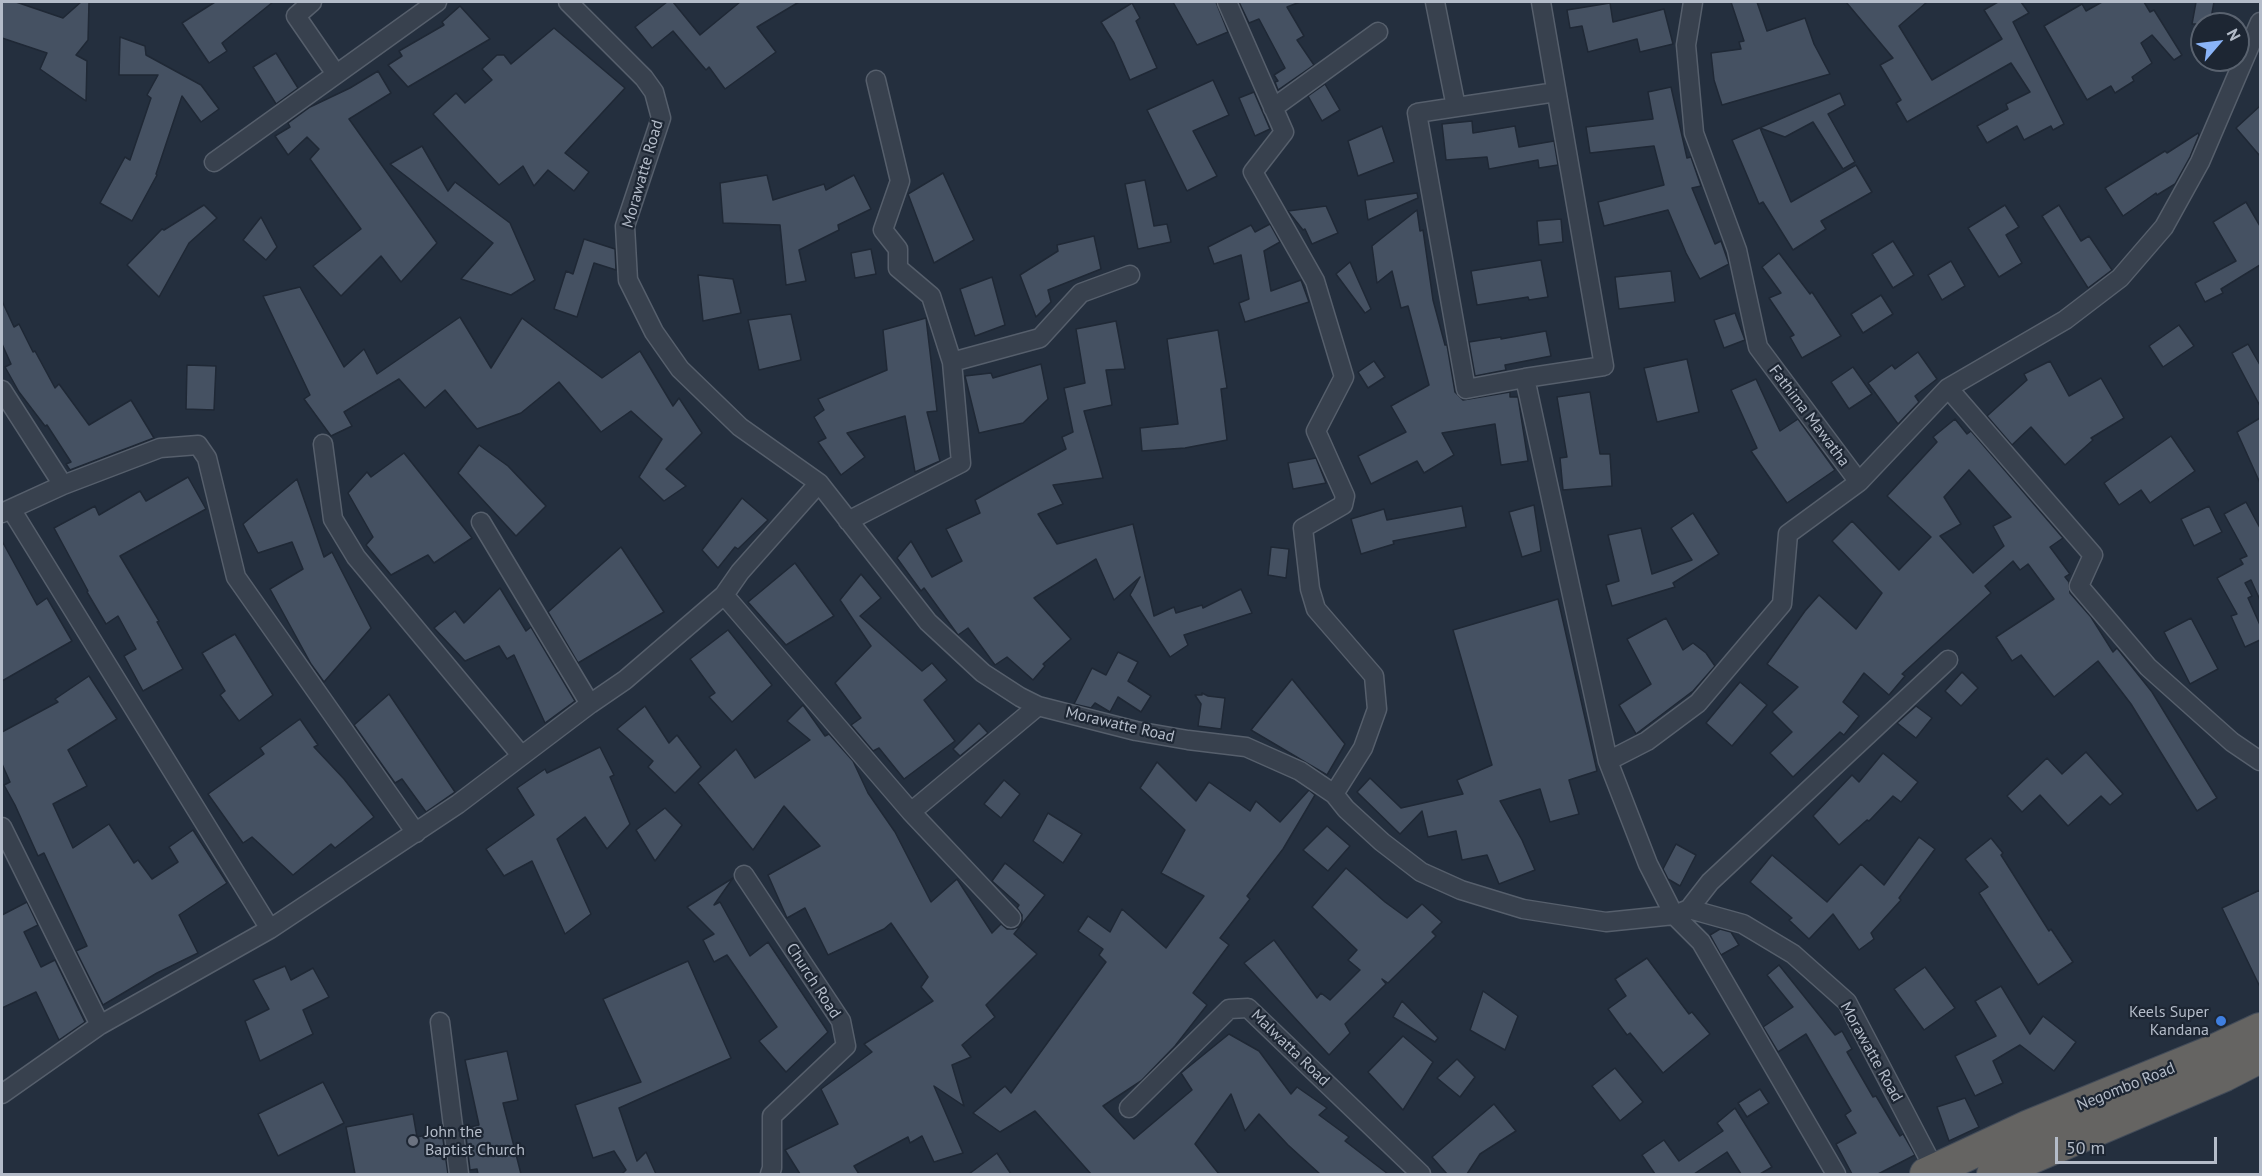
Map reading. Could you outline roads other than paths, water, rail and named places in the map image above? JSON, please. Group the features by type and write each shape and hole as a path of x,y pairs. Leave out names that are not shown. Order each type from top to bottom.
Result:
{"highway":[{"name":"Negombo Road","path":"1932,1173 2030,1126 2213,1051 2260,1029"},
{"name":"Negombo Road","path":"1993,1174 2215,1080 2260,1057"}],"street":[{"path":"312,2 296,16 336,74"},
{"path":"214,162 437,2"},
{"path":"1227,2 1284,132 1253,172 1315,281 1344,377 1316,430 1345,496 1343,505 1303,528 1310,589 1316,609 1374,676 1377,709 1363,748 1334,794"},
{"path":"1435,2 1456,107"},
{"path":"1541,2 1604,366 1466,389 1417,113 1556,92"},
{"name":"Fathima Mawatha","path":"1608,761 1647,741 1698,703 1782,604 1788,534 1859,482 1758,347 1737,250 1694,133 1686,45 1693,2"},
{"name":"Morawatte Road","path":"575,4 644,78 654,92 661,118 625,226 628,280 654,332 680,369 740,427 819,483 928,622 983,673 1038,706 1136,731 1246,747 1300,771 1334,794 1382,842 1421,872 1461,890 1523,909 1606,922 1682,912 1743,924 1793,954 1847,1002 1932,1173"},
{"path":"1859,482 1948,388 2065,320 2120,278 2164,227 2200,162 2260,22"},
{"path":"1273,108 1378,32"},
{"path":"848,521 961,464 952,362 931,296 898,268 898,249 883,230 900,181 876,80"},
{"path":"952,362 1040,338 1081,293 1130,275"},
{"path":"1525,378 1608,761 1648,864 1701,942 1836,1174"},
{"path":"1948,388 2092,555 2079,586 2148,667 2232,742 2260,761"},
{"path":"2,390 63,485"},
{"path":"323,444 333,519 356,557 521,755"},
{"path":"270,929 6,511 63,485 160,448 198,445 207,458 236,577 416,833"},
{"path":"2,1094 100,1025 270,929 416,833 625,680 724,595 740,572 819,483"},
{"path":"481,522 590,704"},
{"path":"724,595 911,812 1011,918"},
{"path":"1682,912 1710,882 1948,660"},
{"path":"911,812 1038,706"},
{"path":"2,827 100,1025"},
{"name":"Church Road","path":"744,875 841,1021 846,1047 772,1116 770,1174"},
{"name":"Malwatta Road","path":"1130,1108 1229,1009 1248,1008 1421,1174"},
{"path":"440,1023 459,1174"}],"place":[{"name":"Keels Super Kandana","path":"2221,1021"},
{"name":"John the Baptist Church","path":"413,1141"}]}
